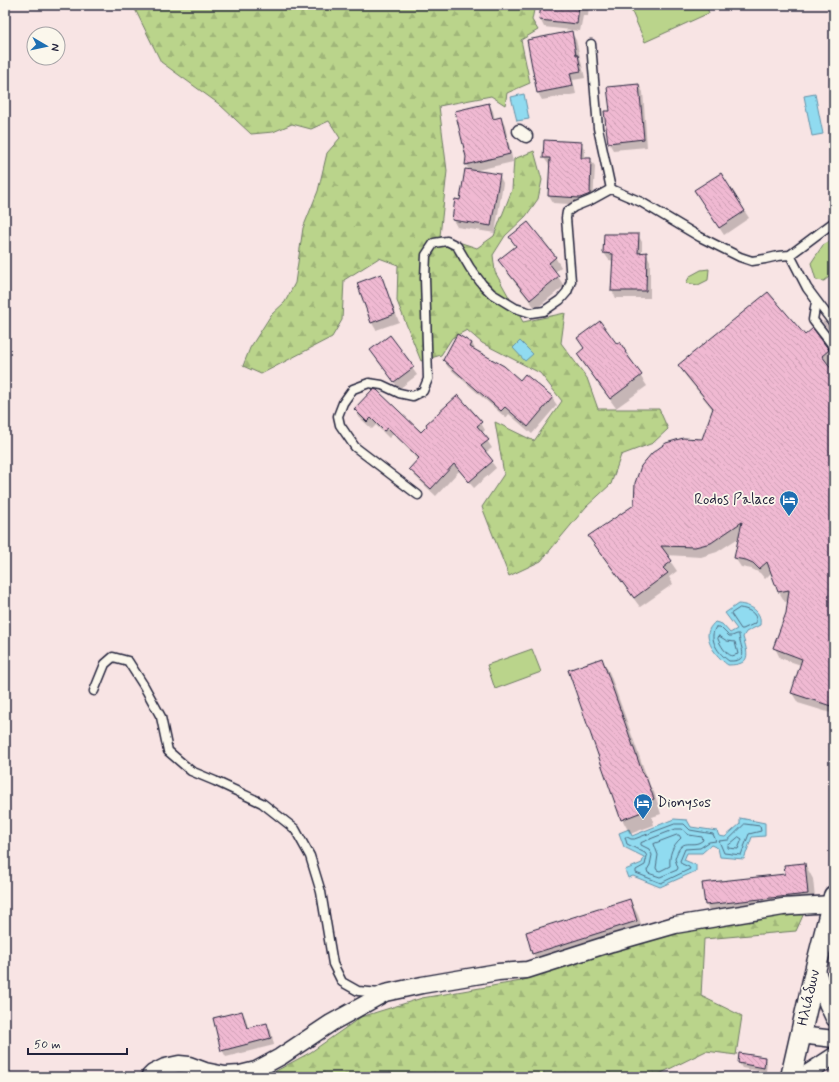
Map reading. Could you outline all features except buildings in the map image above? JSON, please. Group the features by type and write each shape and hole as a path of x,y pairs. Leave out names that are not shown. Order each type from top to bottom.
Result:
{"street":[{"path":"149,1077 165,1066 179,1064 189,1065 205,1071 225,1075 240,1074 256,1070 280,1057 338,1019 385,993 498,972 527,970 674,925 833,900"},
{"name":"Ηλιάδων","path":"791,1077 833,900"},
{"path":"816,967 827,1003 834,1018"},
{"path":"800,1035 834,1039"},
{"path":"802,1077 834,1056"}],"lane":[{"path":"591,44 598,128 611,189"},
{"path":"418,495 355,446 340,425 338,416 343,403 353,389 368,382 382,385 399,393 413,396 423,391 428,379 425,278 426,255 434,243 447,241 457,242 470,268 492,294 515,308 531,313 544,311 560,300 567,292 571,281 566,218 567,212 611,189"},
{"path":"611,189 641,202 700,237 740,257 752,261 790,255 834,222"},
{"path":"790,255 816,302 834,324"},
{"path":"816,302 813,320 834,347"},
{"path":"94,691 105,664 109,660 113,657 128,661 161,717 168,751 191,771 262,803 294,829 310,856 321,892 333,964 342,982 358,991 385,993"}],"green space":[{"path":"133,5 535,5 532,20 538,30 521,40 530,83 507,93 505,105 491,96 439,106 447,171 440,236 477,248 494,236 512,190 514,159 534,151 542,180 538,199 526,216 505,236 493,255 495,272 523,322 565,313 561,343 587,378 598,409 659,409 668,429 653,443 621,455 611,484 586,507 541,561 509,576 482,507 504,474 495,422 534,441 562,401 540,373 482,343 467,330 452,338 441,355 421,361 397,301 398,265 379,258 344,280 342,320 332,337 261,374 243,366 250,348 271,315 285,302 295,283 303,228 318,191 327,153 340,138 329,121 311,129 292,124 273,132 251,134 219,104 161,62"},
{"path":"629,5 706,5 709,13 645,42"},
{"path":"834,239 834,273 824,281 816,280 811,263 823,245"},
{"path":"709,269 708,280 698,285 686,283 690,276 701,270"},
{"path":"532,649 541,672 495,689 487,665"},
{"path":"809,902 796,931 704,939 701,996 742,1016 736,1055 706,1051 653,1077 265,1077 311,1052 361,1017 422,998 521,981 670,928"}],"water":[{"path":"524,94 529,119 517,121 511,97"},
{"path":"815,94 823,134 812,136 804,96"},
{"path":"520,341 533,354 525,361 513,348"},
{"path":"738,604 751,607 755,610 759,616 760,625 746,632 743,637 747,653 745,661 728,665 713,650 710,645 708,635 709,629 715,622 722,624 730,633 737,629 725,613"},
{"path":"740,818 765,823 765,836 752,837 744,859 720,857 718,848 711,845 702,853 687,853 684,860 696,865 696,871 660,887 633,876 628,878 625,870 642,863 644,857 624,847 619,833 629,829 632,836 674,819 687,820 691,827 717,831 719,836 725,837 740,824"}],"place":[{"name":"Rodos Palace","path":"789,517"},
{"name":"Dionysos","path":"643,820"}]}
